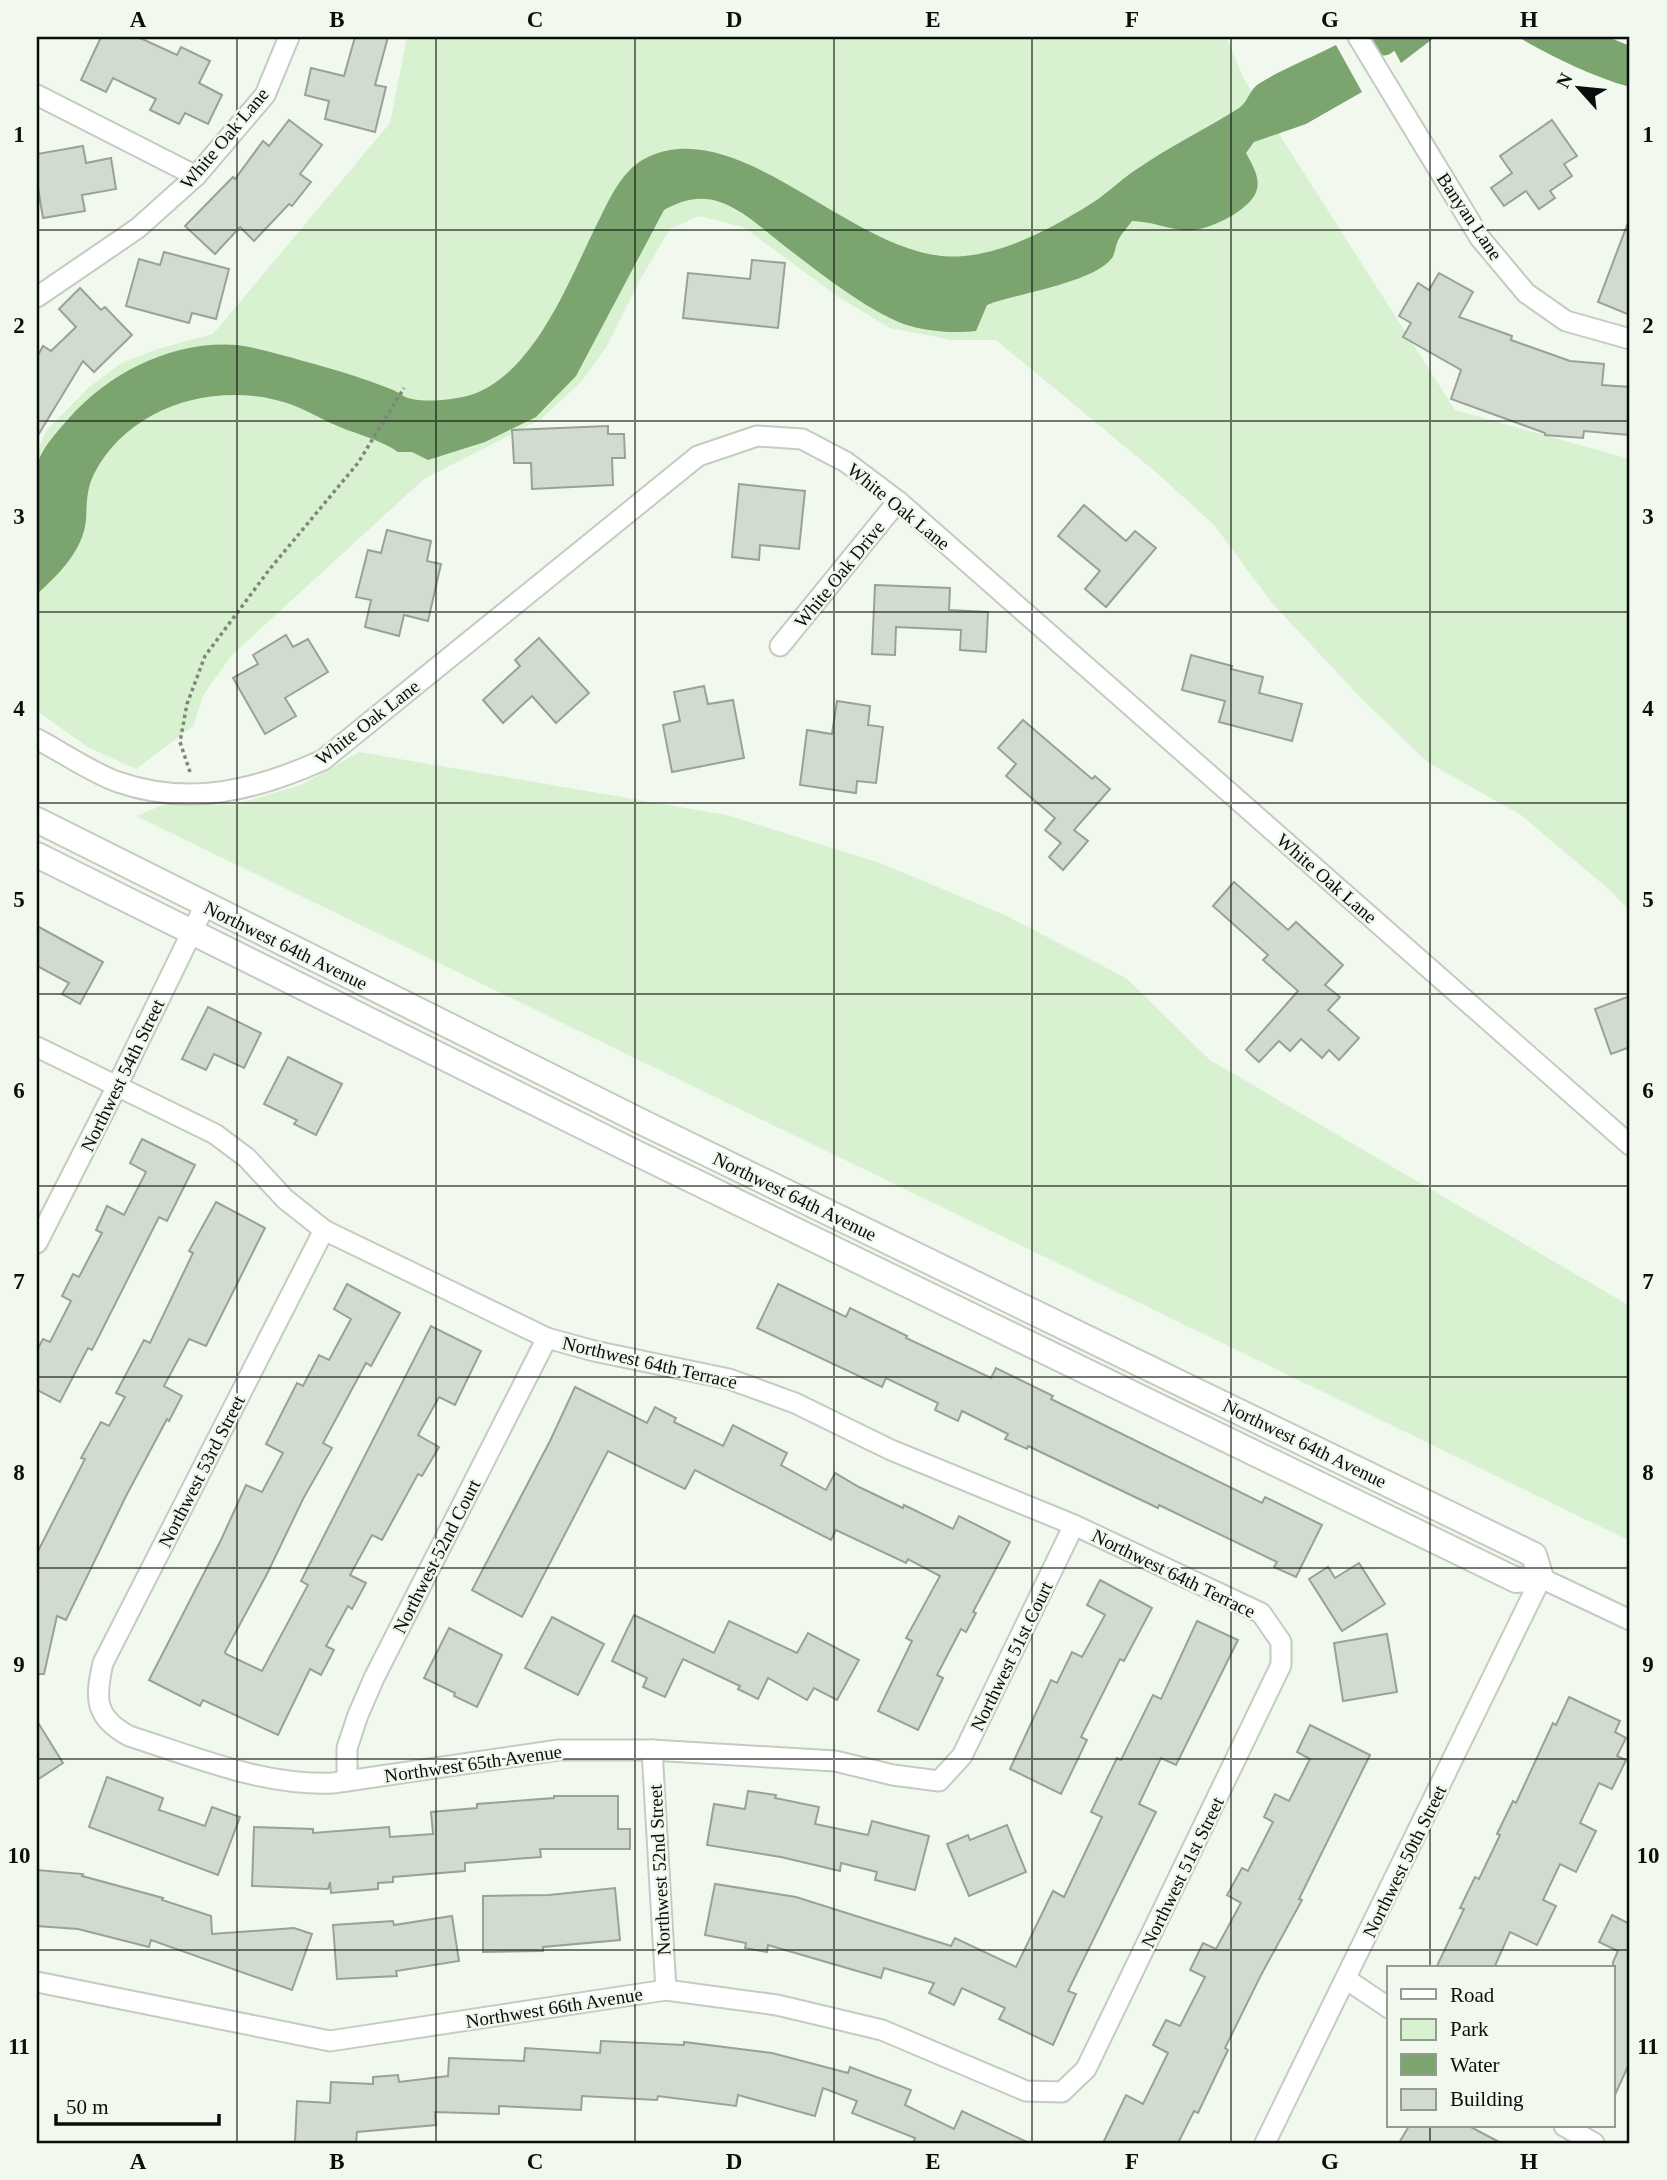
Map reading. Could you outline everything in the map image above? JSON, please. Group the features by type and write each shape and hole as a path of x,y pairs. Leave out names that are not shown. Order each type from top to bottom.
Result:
{"street":[{"name":"White Oak Lane","path":"37,297 138,228 196,176 265,95 289,37"},
{"name":"Banyan Lane","path":"1358,37 1480,238 1526,293 1566,321 1630,339"},
{"path":"37,95 196,176"},
{"name":"White Oak Lane","path":"37,738 117,782 167,793 213,794 280,779 323,760 698,456 757,436 802,439 846,462 898,501 1630,1145"},
{"name":"White Oak Drive","path":"780,646 898,501"},
{"name":"Northwest 64th Avenue","path":"37,820 671,1136 1534,1555 1541,1578"},
{"name":"Northwest 64th Avenue","path":"37,855 632,1152 1516,1580 1541,1578 1630,1620"},
{"name":"Northwest 54th Street","path":"37,1244 205,905"},
{"name":"Northwest 64th Terrace","path":"37,1047 215,1134 247,1158 285,1199 324,1230 547,1338 594,1351 729,1379 795,1404 891,1450 1074,1525 1261,1613 1281,1642"},
{"name":"Northwest 53rd Street","path":"104,1717 98,1703 97,1689 103,1663 324,1230"},
{"name":"Northwest 52nd Court","path":"347,1781 347,1748 374,1678 547,1338"},
{"name":"Northwest 51st Court","path":"939,1781 962,1756 1074,1525"},
{"name":"Northwest 50th Street","path":"1265,2143 1541,1578"},
{"name":"Northwest 51st Street","path":"1062,2092 1086,2069 1281,1665 1281,1642"},
{"name":"Northwest 65th Avenue","path":"104,1717 113,1728 129,1736 275,1780 305,1784 347,1781 559,1749 652,1750 835,1761 893,1775 939,1781"},
{"name":"Northwest 52nd Street","path":"652,1750 666,1990"},
{"path":"1346,1979 1387,2007"},
{"name":"Northwest 66th Avenue","path":"37,1982 330,2041 666,1990 777,2005 882,2030 1026,2091 1062,2092"},
{"path":"1568,2128 1594,2143"}],"path":[{"path":"213,794 187,770 180,742 187,704 205,656 269,570 358,463 404,388"}],"green space":[{"path":"407,37 1226,37 1244,79 1455,410 1630,459 1630,912 1613,893 1521,815 1427,762 1360,697 1272,603 1214,525 1158,474 996,340 952,340 890,328 840,298 743,227 699,216 670,229 641,278 607,346 582,381 541,419 424,479 232,655 204,694 193,726 136,769 89,748 37,711 37,452 46,431 88,388 123,362 213,334 390,123"},
{"path":"359,752 727,815 880,863 1005,915 1126,978 1210,1060 1630,1306 1630,1541 136,816 170,802 233,805 301,785"}],"water":[{"path":"1387,37 1435,37 1401,63"},
{"path":"1518,37 1608,37 1630,46 1630,87 1572,65"},
{"path":"1336,45 1362,92 1306,124 1254,142 1246,153 1258,184 1254,197 1248,204 1230,217 1199,229 1176,229 1132,221 1118,240 1114,255 1102,267 1072,281 987,305 976,331 933,331 892,319 835,284 737,210 713,200 684,201 664,210 576,376 536,417 485,442 428,460 412,452 398,452 276,400 224,395 172,406 127,433 109,451 94,474 87,497 84,531 75,552 37,594 36,474 39,459 56,433 86,400 146,362 191,348 237,345 348,374 415,400 467,396 491,385 513,368 532,346 564,293 614,191 632,168 648,157 685,149 724,155 763,171 885,239 925,253 964,256 980,254 1029,238 1075,214 1131,173 1239,108 1253,88 1260,83"}],"building":[{"path":"101,37 138,37 177,55 181,47 210,61 199,83 222,95 208,124 185,113 179,124 150,110 156,99 113,78 106,92 81,80"},
{"path":"355,37 388,37 375,85 386,87 375,132 325,119 329,101 305,95 311,68 344,76"},
{"path":"289,120 322,145 300,174 311,182 292,206 289,204 254,241 240,227 215,254 185,226 233,177 235,179 263,141 269,146"},
{"path":"1552,120 1577,156 1564,164 1572,176 1550,191 1555,198 1539,209 1526,191 1504,206 1491,188 1512,173 1500,156"},
{"path":"83,146 86,163 111,158 116,189 82,195 85,211 43,218 37,182 37,154"},
{"path":"1630,220 1630,315 1598,302"},
{"path":"164,252 229,269 216,319 192,313 189,323 126,306 139,259 160,265"},
{"path":"752,260 785,263 778,328 683,318 688,273 750,279"},
{"path":"1439,273 1473,292 1459,317 1512,336 1511,340 1570,361 1604,364 1602,385 1630,387 1629,435 1584,431 1583,438 1545,435 1451,399 1461,370 1403,337 1411,323 1399,316 1418,283 1429,290"},
{"path":"80,288 101,310 105,307 132,335 94,372 83,361 37,437 37,357 43,346 51,351 76,327 59,309"},
{"path":"608,426 608,434 624,434 625,458 612,458 613,485 532,489 531,463 514,463 512,430"},
{"path":"739,484 805,491 799,549 760,545 759,560 732,557"},
{"path":"1084,505 1126,541 1135,531 1156,548 1106,607 1085,589 1100,571 1058,536"},
{"path":"387,530 431,541 427,561 441,564 428,621 404,615 399,636 365,627 371,600 356,597 368,550 381,553"},
{"path":"875,585 950,588 949,610 988,612 986,652 960,650 961,630 896,627 895,655 872,654"},
{"path":"286,635 293,647 308,639 328,672 285,698 296,716 265,734 233,678 258,664 253,655"},
{"path":"539,638 589,693 556,723 532,696 503,723 483,700 520,666 515,660"},
{"path":"1191,655 1263,677 1259,693 1302,704 1292,741 1219,722 1225,701 1182,690"},
{"path":"704,686 708,704 733,700 744,758 672,772 663,725 680,721 674,692"},
{"path":"837,701 870,706 868,725 883,727 876,783 857,781 856,793 800,785 807,730 832,734"},
{"path":"1023,720 1092,779 1095,776 1110,789 1074,830 1088,841 1063,870 1049,857 1061,843 1045,830 1055,818 1006,776 1016,764 998,748"},
{"path":"1234,882 1288,930 1296,922 1343,965 1325,985 1340,997 1328,1010 1359,1038 1339,1060 1329,1050 1322,1058 1301,1039 1290,1051 1279,1041 1259,1062 1246,1050 1298,991 1263,960 1268,955 1213,906"},
{"path":"37,926 103,962 80,1004 62,994 69,983 37,966"},
{"path":"1630,996 1630,1047 1611,1054 1595,1009"},
{"path":"208,1007 261,1033 244,1068 214,1054 206,1070 182,1059"},
{"path":"288,1057 342,1084 316,1135 294,1124 297,1120 264,1104"},
{"path":"142,1139 195,1165 167,1221 159,1217 92,1350 88,1348 60,1402 37,1390 37,1350 43,1339 50,1342 71,1301 62,1296 73,1274 79,1277 102,1233 96,1230 107,1206 124,1215 146,1172 130,1163"},
{"path":"216,1202 265,1228 206,1346 189,1339 164,1386 182,1396 126,1496 66,1620 57,1616 44,1674 37,1674 37,1553 85,1459 81,1458 101,1422 109,1426 125,1397 116,1393 144,1340 150,1343 193,1253 189,1251"},
{"path":"347,1284 400,1313 371,1366 366,1363 323,1443 332,1448 303,1499 226,1654 262,1671 308,1585 301,1581 431,1326 481,1351 455,1405 439,1397 418,1435 439,1447 422,1476 418,1474 382,1540 372,1535 350,1575 366,1583 352,1609 348,1606 326,1646 334,1650 321,1675 310,1669 278,1735 203,1700 200,1706 149,1680 221,1540 246,1485 262,1492 283,1453 266,1444 297,1383 303,1386 319,1355 329,1360 351,1319 334,1309"},
{"path":"778,1284 846,1317 850,1308 991,1378 996,1368 1053,1396 1051,1399 1262,1503 1265,1497 1322,1525 1296,1577 1274,1567 1277,1562 1159,1505 1158,1508 1028,1446 1027,1449 1005,1439 1008,1434 962,1411 958,1421 935,1410 938,1403 886,1378 882,1387 757,1328"},
{"path":"575,1387 647,1423 655,1407 676,1418 674,1422 723,1446 733,1425 787,1453 781,1465 826,1490 835,1473 903,1508 904,1505 953,1529 959,1516 1010,1542 973,1612 976,1613 966,1632 961,1629 937,1675 943,1678 918,1730 878,1711 912,1641 906,1638 940,1576 908,1559 906,1563 836,1530 831,1540 695,1470 685,1489 608,1451 522,1617 472,1590 550,1441"},
{"path":"1359,1563 1385,1604 1342,1631 1309,1579 1328,1567 1335,1578"},
{"path":"1100,1580 1152,1608 1124,1661 1120,1659 1081,1737 1087,1740 1061,1794 1010,1769 1051,1680 1057,1683 1072,1652 1082,1657 1105,1615 1087,1605"},
{"path":"634,1615 714,1653 729,1621 797,1653 808,1633 859,1660 837,1700 814,1688 807,1700 768,1678 758,1699 738,1689 740,1686 683,1659 665,1697 643,1687 647,1678 612,1661"},
{"path":"552,1617 604,1644 578,1695 525,1668"},
{"path":"1197,1621 1238,1640 1176,1765 1161,1758 1139,1804 1156,1812 1068,1991 1076,1994 1053,2045 999,2019 1005,2008 962,1988 954,2005 929,1993 934,1983 884,1968 881,1978 768,1945 767,1952 745,1948 746,1943 705,1935 715,1884 796,1897 951,1946 955,1938 1016,1967 1053,1891 1064,1897 1102,1817 1091,1812 1117,1758 1121,1760 1153,1695 1161,1699"},
{"path":"449,1628 502,1655 477,1707 424,1678"},
{"path":"1387,1634 1397,1692 1343,1701 1334,1643"},
{"path":"1569,1697 1620,1721 1615,1732 1626,1738 1617,1756 1626,1760 1612,1789 1599,1783 1580,1823 1596,1831 1576,1872 1560,1864 1543,1900 1556,1906 1537,1945 1510,1932 1495,1966 1437,1966 1464,1909 1460,1908 1475,1877 1479,1879 1513,1801 1516,1803 1553,1723 1556,1725"},
{"path":"37,1721 63,1763 37,1780"},
{"path":"1310,1725 1370,1755 1299,1899 1302,1900 1225,2048 1228,2050 1198,2113 1194,2111 1178,2143 1103,2143 1126,2095 1143,2104 1168,2053 1153,2045 1166,2020 1180,2026 1205,1977 1190,1970 1203,1943 1216,1949 1241,1903 1227,1895 1242,1868 1248,1871 1273,1822 1264,1817 1275,1794 1289,1801 1310,1759 1297,1752"},
{"path":"107,1777 163,1798 159,1810 205,1826 212,1807 240,1817 218,1875 89,1827"},
{"path":"748,1791 776,1795 775,1798 819,1807 815,1824 868,1835 872,1821 929,1836 915,1890 875,1880 877,1872 841,1863 840,1871 781,1857 707,1845 714,1804 745,1809"},
{"path":"554,1796 618,1796 618,1829 630,1829 630,1849 540,1849 541,1857 465,1863 465,1871 393,1877 393,1882 378,1883 378,1889 331,1893 330,1882 328,1889 252,1886 254,1827 313,1829 313,1833 389,1827 390,1837 433,1834 431,1812"},
{"path":"1007,1825 1026,1872 969,1896 947,1844 968,1835 970,1840"},
{"path":"37,1870 83,1874 82,1876 163,1898 162,1900 211,1916 212,1934 294,1928 312,1934 292,1990 151,1940 149,1947 78,1929 37,1926"},
{"path":"615,1888 620,1940 543,1947 543,1951 483,1952 483,1896 549,1895"},
{"path":"1612,1915 1630,1924 1630,2062 1614,2097 1613,1962 1618,1951 1599,1942"},
{"path":"452,1916 459,1961 396,1971 397,1976 337,1979 333,1925 393,1921 394,1925"},
{"path":"601,2041 684,2045 684,2042 772,2053 848,2073 850,2067 911,2090 905,2105 954,2129 962,2111 1029,2143 913,2143 915,2138 852,2113 857,2101 823,2088 815,2116 738,2095 736,2106 658,2096 657,2100 582,2096 581,2110 499,2106 499,2114 435,2112 436,2125 357,2132 356,2143 295,2142 297,2101 330,2103 331,2082 373,2084 373,2077 398,2075 399,2082 448,2076 449,2058 524,2061 525,2048 600,2053"},
{"path":"1408,2128 1473,2128 1501,2143 1399,2143"}],"waterway":[{"path":"1384,44 1394,37"}]}
